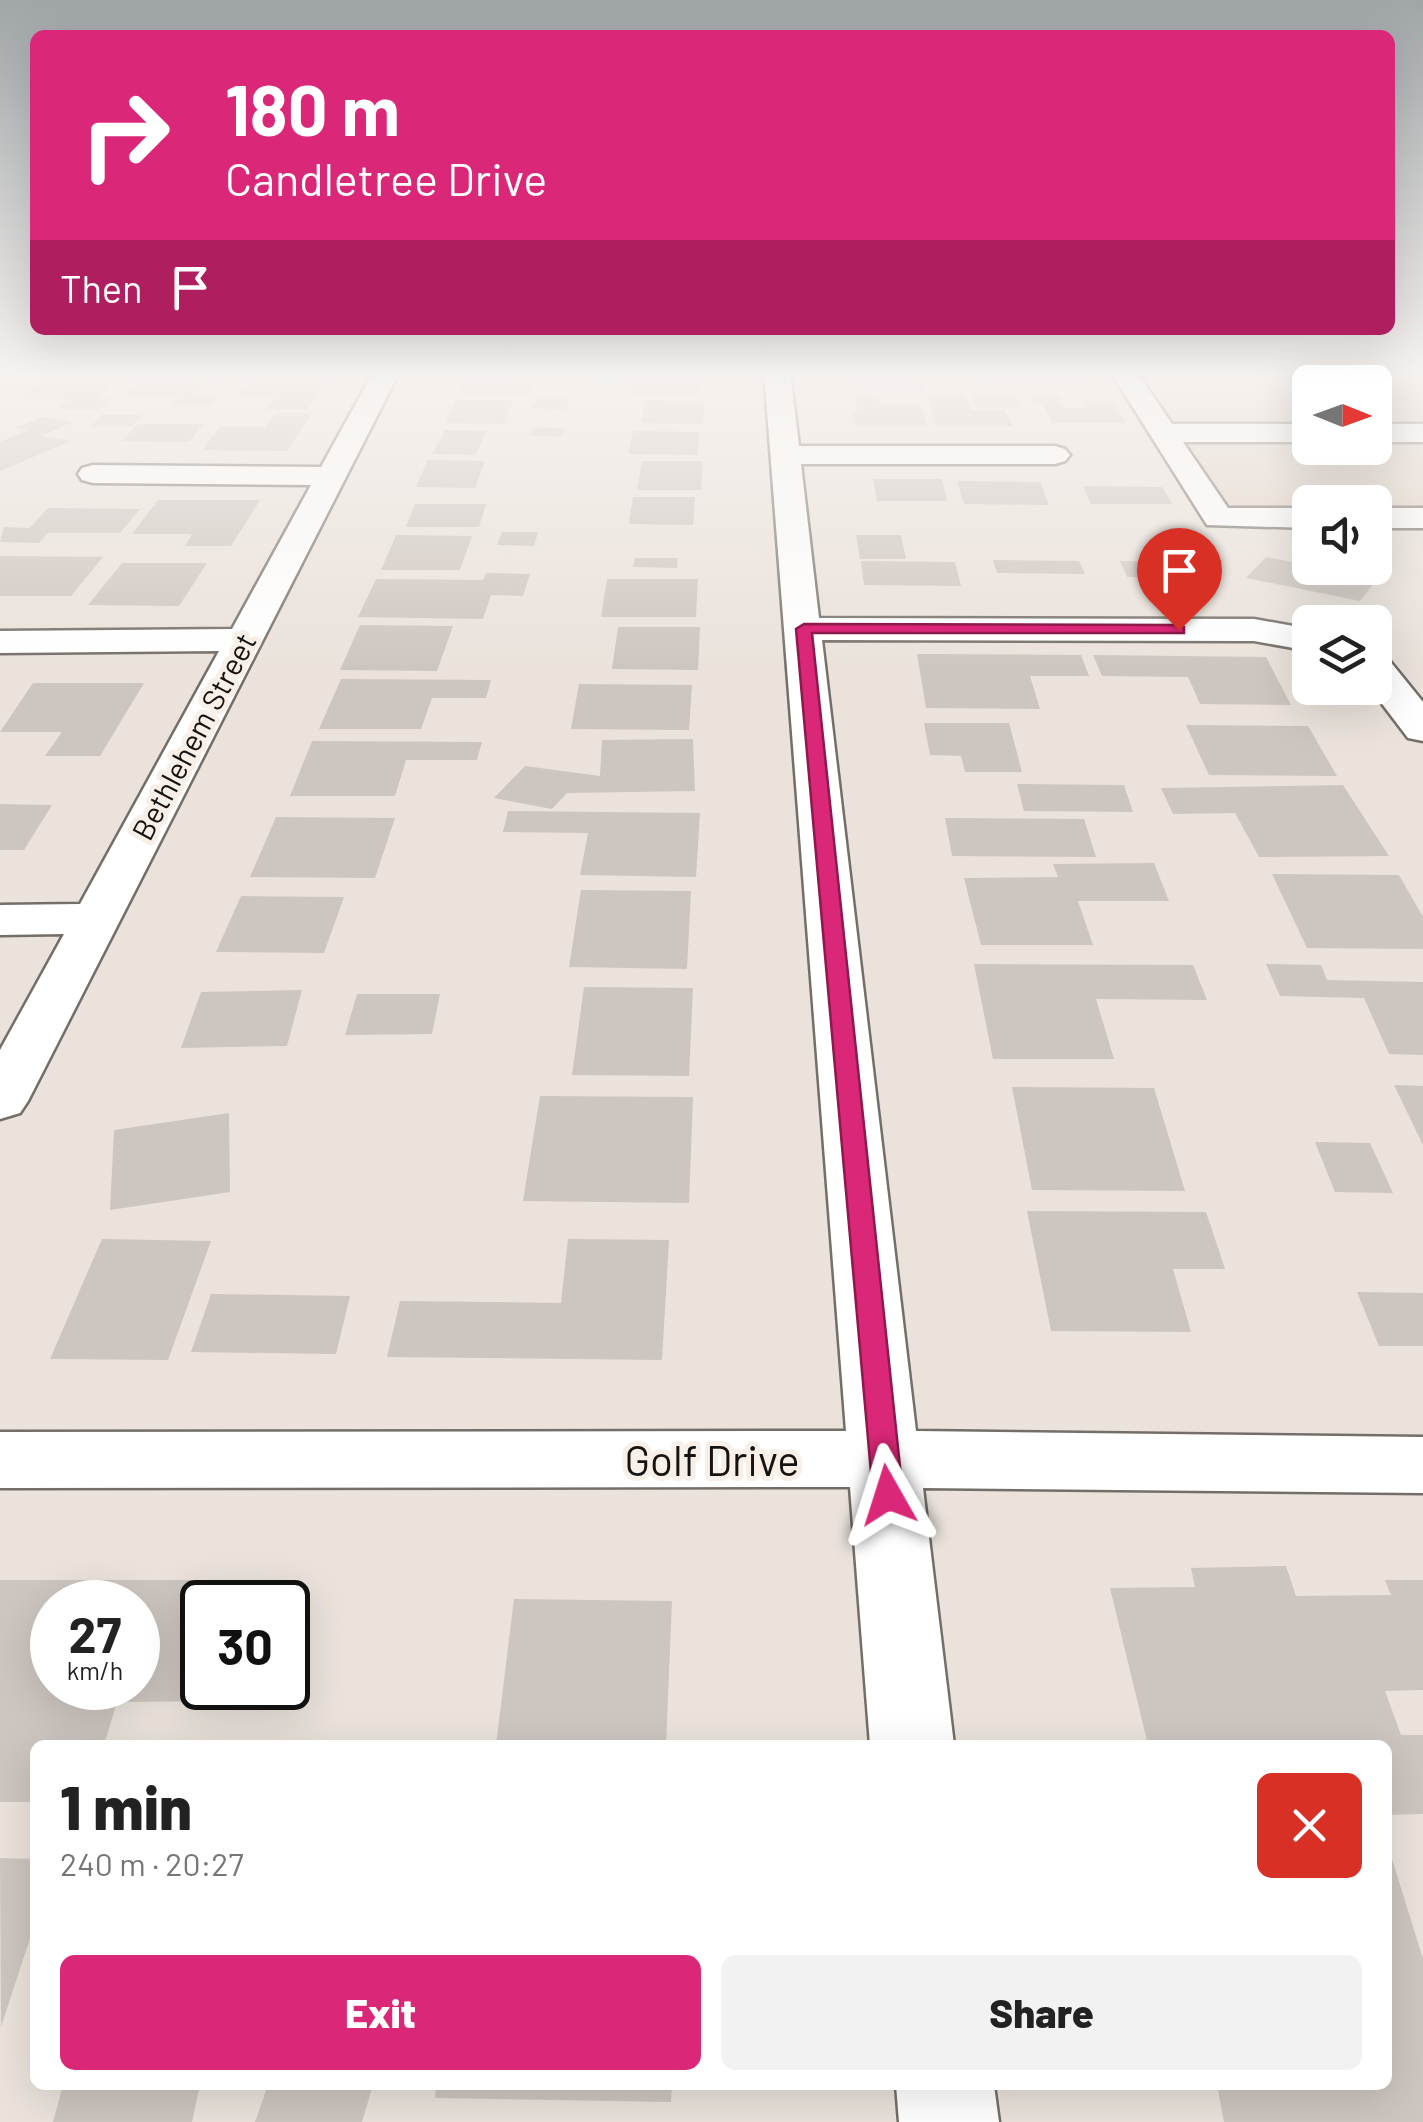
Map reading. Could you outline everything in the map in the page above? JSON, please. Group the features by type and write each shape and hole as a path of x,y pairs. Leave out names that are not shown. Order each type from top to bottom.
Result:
{"street":[{"name":"Bethlehem Street","path":"0,1101 93,920 246,640 331,470"},
{"path":"788,470 912,1740"},
{"path":"1188,470 1218,518 1292,518"},
{"path":"94,474 328,476"},
{"path":"1392,518 1423,518"},
{"path":"804,629 1254,630 1292,637"},
{"path":"0,642 246,640"},
{"path":"1392,689 1423,729"},
{"path":"0,920 93,920"},
{"name":"Golf Drive","path":"0,1460 885,1459 1423,1465"},
{"path":"946,2090 949,2122"}],"shaded area":[{"path":"1179,470 1423,470 1423,522 1392,523 1392,485 1292,485 1292,523 1212,523"}],"building":[{"path":"424,470 482,470 475,488 416,487"},
{"path":"640,470 702,470 701,490 637,490"},
{"path":"873,479 942,479 947,501 877,501"},
{"path":"957,481 1040,482 1049,505 964,504"},
{"path":"1083,486 1162,487 1172,504 1091,504"},
{"path":"633,497 695,497 693,525 629,524"},
{"path":"158,500 260,500 231,546 185,546 192,534 132,534"},
{"path":"415,504 486,504 479,527 406,527"},
{"path":"48,508 140,509 120,533 48,533 39,543 0,542 4,527 30,528"},
{"path":"502,532 538,532 534,546 497,545"},
{"path":"396,535 472,536 460,570 381,570"},
{"path":"856,535 901,535 906,559 860,559"},
{"path":"0,556 103,557 71,596 0,596"},
{"path":"1266,557 1292,562 1292,585 1372,585 1360,601 1246,578"},
{"path":"635,558 678,558 677,568 633,567"},
{"path":"993,560 1079,561 1085,574 997,573"},
{"path":"861,561 955,562 961,586 864,585"},
{"path":"1120,561 1191,562 1200,577 1127,577"},
{"path":"122,563 207,563 179,606 88,605"},
{"path":"486,573 530,574 523,596 491,595 483,619 358,617 376,579 483,580"},
{"path":"607,579 698,579 696,617 601,617"},
{"path":"360,625 453,626 437,671 340,670"},
{"path":"618,627 700,627 698,670 612,669"},
{"path":"917,654 1081,655 1089,676 1030,676 1040,709 926,708"},
{"path":"1093,655 1266,657 1291,705 1200,704 1188,677 1102,676"},
{"path":"341,679 491,680 486,698 432,698 421,729 319,729"},
{"path":"33,683 144,683 100,756 45,756 62,732 0,732"},
{"path":"579,684 692,685 689,730 571,729"},
{"path":"924,723 1009,723 1022,772 965,772 961,756 930,755"},
{"path":"1186,725 1308,726 1337,776 1209,775"},
{"path":"693,739 695,791 567,793 552,809 494,798 525,766 600,776 602,740"},
{"path":"312,741 482,742 477,760 406,760 395,796 290,796"},
{"path":"1017,784 1124,785 1133,812 1024,811"},
{"path":"1343,785 1389,856 1259,857 1235,813 1173,814 1161,788"},
{"path":"0,804 52,805 24,850 0,850"},
{"path":"508,811 700,813 696,877 580,875 588,833 503,832"},
{"path":"276,817 395,818 375,878 250,877"},
{"path":"945,818 1084,819 1096,857 952,856"},
{"path":"1154,863 1169,901 1078,901 1093,945 981,945 964,878 1058,877 1053,864"},
{"path":"1272,874 1399,875 1423,917 1423,949 1307,948"},
{"path":"581,890 691,891 687,969 569,967"},
{"path":"241,896 344,897 324,953 216,952"},
{"path":"974,964 1193,965 1207,1000 1096,999 1114,1059 993,1059"},
{"path":"1266,964 1321,965 1327,980 1423,982 1423,1055 1389,1054 1364,998 1280,996"},
{"path":"584,987 693,988 689,1076 572,1075"},
{"path":"302,990 287,1046 181,1048 201,992"},
{"path":"357,994 440,994 432,1034 345,1035"},
{"path":"1394,1085 1423,1086 1423,1145"},
{"path":"1012,1087 1154,1088 1185,1191 1032,1190"},
{"path":"540,1096 693,1097 689,1203 523,1201"},
{"path":"229,1113 230,1192 110,1210 114,1130"},
{"path":"1315,1142 1370,1143 1393,1193 1335,1192"},
{"path":"1027,1211 1206,1212 1225,1269 1173,1269 1191,1332 1051,1331"},
{"path":"102,1239 211,1241 168,1360 50,1359"},
{"path":"568,1239 669,1240 662,1360 387,1357 400,1301 561,1303"},
{"path":"1357,1292 1423,1293 1423,1346 1379,1346"},
{"path":"211,1294 350,1296 336,1354 191,1352"},
{"path":"1286,1566 1296,1596 1391,1595 1385,1580 1423,1580 1423,1690 1385,1691 1401,1735 1423,1735 1423,1814 1392,1815 1392,1740 1147,1740 1110,1588 1195,1587 1191,1568"},
{"path":"0,1580 30,1580 30,1710 115,1710 106,1740 30,1740 30,1802 0,1802"},
{"path":"160,1580 180,1580 180,1702 160,1702"},
{"path":"514,1599 672,1601 666,1740 497,1740"},
{"path":"0,1858 30,1859 30,1938 1,2027"},
{"path":"1392,1859 1423,1959 1423,2122 1224,2122 1218,2090 1392,2090"},
{"path":"62,2090 199,2090 192,2122 53,2122"},
{"path":"266,2090 372,2090 362,2122 255,2122"},
{"path":"436,2090 672,2090 671,2102 435,2098"}],"route":[{"path":"888,1495 804,629 1179,630"}]}
